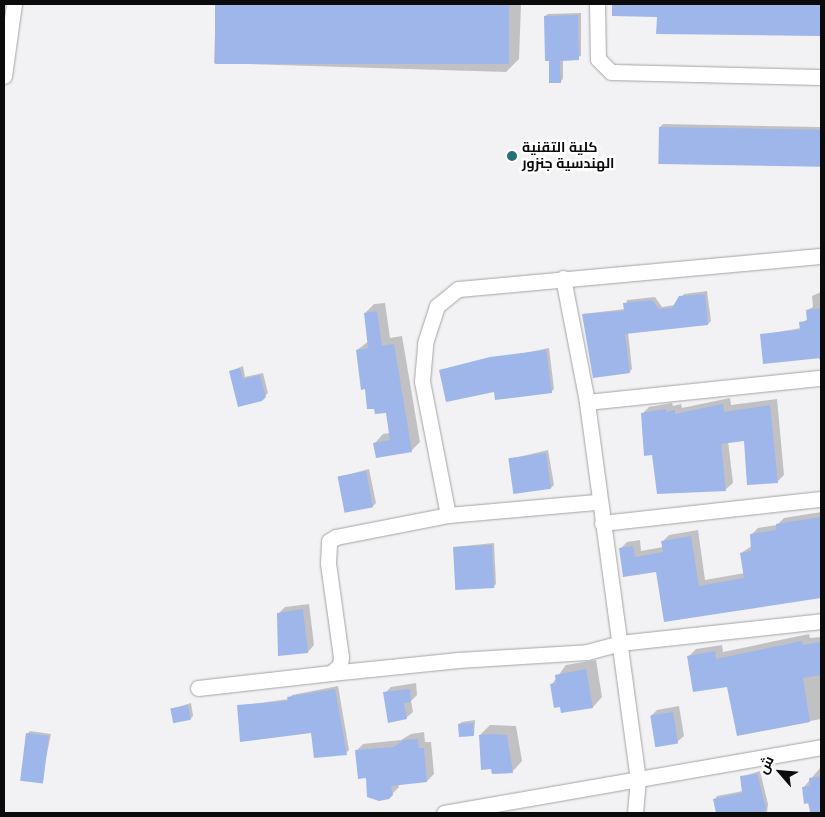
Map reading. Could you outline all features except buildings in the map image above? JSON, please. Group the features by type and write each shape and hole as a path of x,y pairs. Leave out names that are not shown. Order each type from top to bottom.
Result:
{"street":[{"path":"4,76 14,4"},
{"path":"597,4 598,59 611,72 821,77"},
{"path":"448,515 422,381 425,343 437,306 458,290 564,278 821,256"},
{"path":"564,278 587,402 598,502 620,643 638,780 635,813"},
{"path":"587,402 821,378"},
{"path":"602,523 821,499"},
{"path":"331,673 340,665 341,657 328,563 329,541 336,537 448,515 598,502"},
{"path":"198,688 458,660 586,652 620,643 821,621"},
{"path":"444,813 496,809 638,780 821,747"}],"place":[{"name":"كلية التقنية الهندسية جنزور","path":"512,156"}]}
